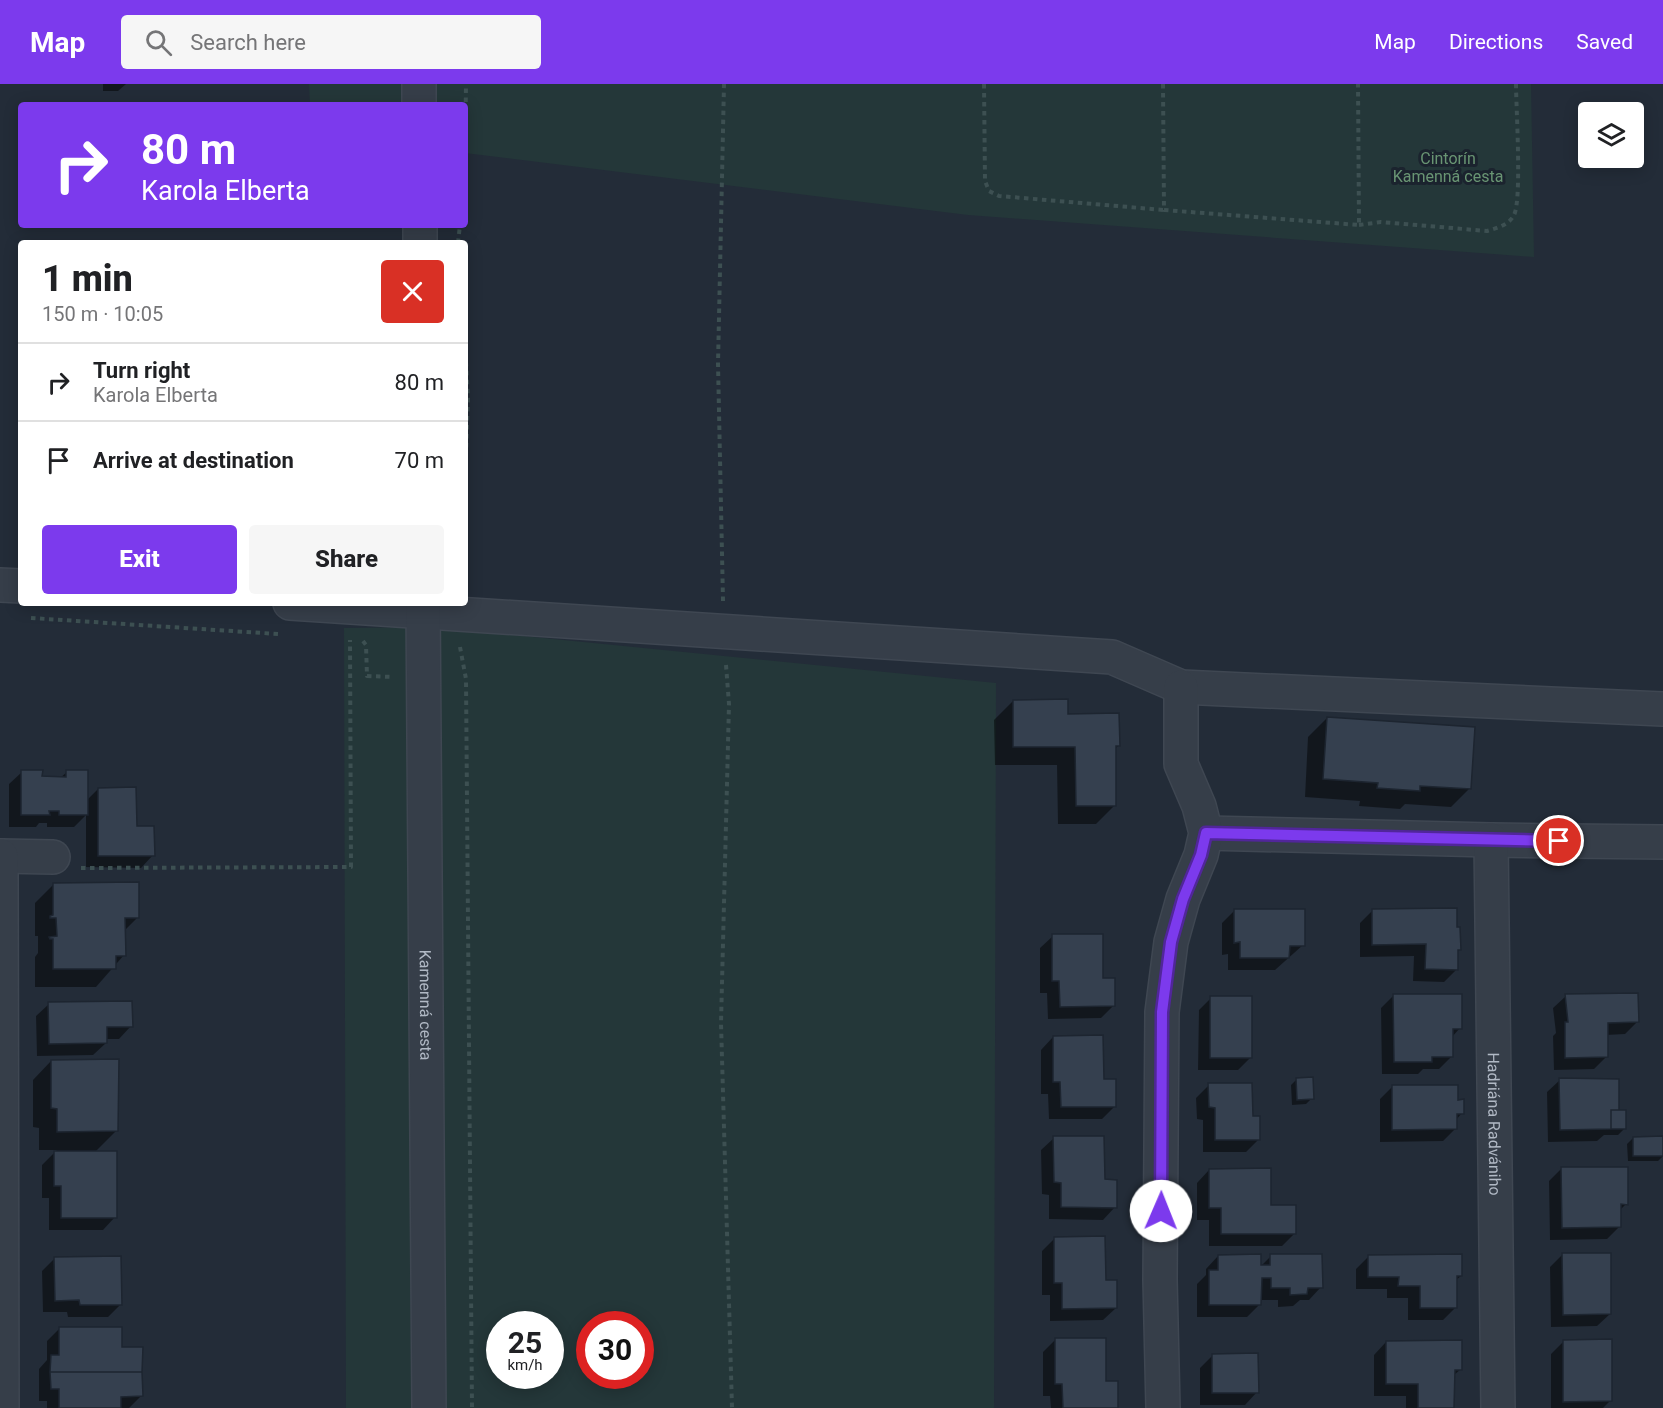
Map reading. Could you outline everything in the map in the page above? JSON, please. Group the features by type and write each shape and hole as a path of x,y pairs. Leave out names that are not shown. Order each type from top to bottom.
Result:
{"street":[{"path":"419,84 419,102"},
{"path":"0,585 18,599"},
{"path":"390,606 423,607 473,616 1112,657 1181,687 1663,709"},
{"name":"Kamenná cesta","path":"423,607 429,1408"},
{"path":"1163,1408 1160,1280 1162,1012 1171,942 1183,899 1201,855 1206,833 1199,806 1181,764 1181,687"},
{"path":"1206,833 1663,842"},
{"name":"Hadriána Radvániho","path":"1491,840 1498,1408"},
{"path":"2,1408 0,856 52,857"}],"path":[{"path":"466,84 466,102"},
{"path":"724,84 718,364 724,631 729,704 721,1023 732,1408"},
{"path":"984,84 985,181 989,191 999,196 1359,225 1381,222 1487,231 1502,226 1514,214 1517,194 1516,84"},
{"path":"1163,84 1164,210"},
{"path":"1358,84 1359,225"},
{"path":"54,606 280,634"},
{"path":"339,638 362,641 366,645 367,676 399,677"},
{"path":"52,857 62,868 351,867 350,639"},
{"path":"460,649 466,679 472,1408"}],"green space":[{"name":"Cintorín Kamenná cesta","path":"309,84 1531,84 1534,257 968,215 468,153 468,102 310,102"},
{"path":"432,627 996,683 994,1408 346,1408 344,628"}],"building":[{"path":"1068,699 1068,714 1119,713 1120,746 1116,746 1116,806 1076,806 1075,747 1013,747 1013,700"},
{"path":"1327,717 1475,727 1471,789 1420,786 1420,791 1377,788 1378,783 1323,779"},
{"path":"21,770 43,770 42,776 66,777 66,770 88,770 88,815 59,815 59,811 49,811 50,815 21,815"},
{"path":"136,787 137,826 154,826 155,856 98,856 98,788"},
{"path":"139,882 139,918 125,918 126,956 116,956 116,969 53,969 53,939 49,937 57,936 56,918 50,918 53,915 53,883"},
{"path":"1457,908 1457,927 1460,927 1461,950 1458,950 1458,970 1425,969 1426,944 1372,945 1372,909"},
{"path":"1234,909 1305,909 1305,946 1290,946 1289,958 1240,958 1240,942 1234,943"},
{"path":"1052,934 1103,934 1103,978 1115,978 1115,1006 1060,1007 1059,981 1052,981"},
{"path":"1638,993 1639,1022 1608,1023 1608,1057 1565,1058 1565,1022 1568,1022 1565,994"},
{"path":"1393,994 1462,994 1462,1029 1453,1029 1453,1057 1432,1057 1432,1062 1394,1062"},
{"path":"1210,996 1252,996 1252,1058 1210,1058"},
{"path":"132,1001 133,1027 107,1027 107,1043 49,1044 48,1002"},
{"path":"1103,1035 1104,1079 1116,1079 1116,1107 1061,1107 1060,1082 1053,1082 1053,1036"},
{"path":"119,1059 118,1131 57,1132 57,1109 51,1108 51,1060"},
{"path":"1313,1077 1314,1099 1297,1100 1296,1078"},
{"path":"1559,1078 1619,1079 1619,1110 1611,1110 1611,1129 1560,1130"},
{"path":"1208,1083 1252,1083 1253,1116 1260,1116 1260,1140 1215,1140 1215,1108 1209,1107"},
{"path":"1392,1085 1458,1085 1458,1100 1464,1099 1464,1114 1457,1114 1457,1129 1392,1130"},
{"path":"1611,1110 1626,1110 1626,1129 1611,1129"},
{"path":"1053,1136 1104,1136 1105,1179 1117,1180 1117,1208 1061,1207 1061,1183 1054,1182"},
{"path":"1663,1136 1663,1156 1633,1156 1633,1137"},
{"path":"54,1151 117,1151 117,1218 61,1218 61,1186 54,1186"},
{"path":"1561,1167 1628,1167 1628,1205 1621,1204 1621,1227 1562,1228"},
{"path":"1271,1168 1271,1205 1296,1205 1296,1234 1221,1234 1221,1208 1209,1208 1209,1169"},
{"path":"1105,1236 1106,1280 1117,1280 1117,1308 1062,1309 1062,1283 1054,1283 1054,1237"},
{"path":"1562,1253 1611,1253 1611,1314 1563,1315"},
{"path":"1261,1254 1261,1265 1270,1265 1270,1254 1322,1254 1323,1288 1308,1288 1307,1294 1290,1295 1290,1288 1271,1288 1271,1278 1262,1278 1261,1305 1209,1305 1209,1270 1218,1270 1218,1255"},
{"path":"1462,1254 1462,1276 1457,1276 1457,1308 1420,1308 1420,1286 1398,1286 1399,1277 1368,1277 1368,1255"},
{"path":"121,1256 122,1305 80,1305 79,1300 55,1301 54,1257"},
{"path":"59,1327 122,1327 122,1347 143,1347 142,1372 50,1372 51,1355 59,1355"},
{"path":"1055,1338 1106,1338 1106,1381 1118,1381 1118,1408 1063,1408 1062,1384 1055,1384"},
{"path":"1612,1339 1612,1401 1563,1402 1563,1340"},
{"path":"1462,1340 1462,1370 1455,1370 1454,1408 1418,1408 1418,1384 1386,1384 1386,1341"},
{"path":"1258,1353 1259,1393 1212,1393 1212,1354"},
{"path":"50,1372 142,1372 143,1396 121,1397 121,1408 59,1408 59,1389 51,1389"}],"route":[{"path":"1161,1211 1162,1012 1171,942 1183,899 1201,855 1206,833 1559,841"}]}
